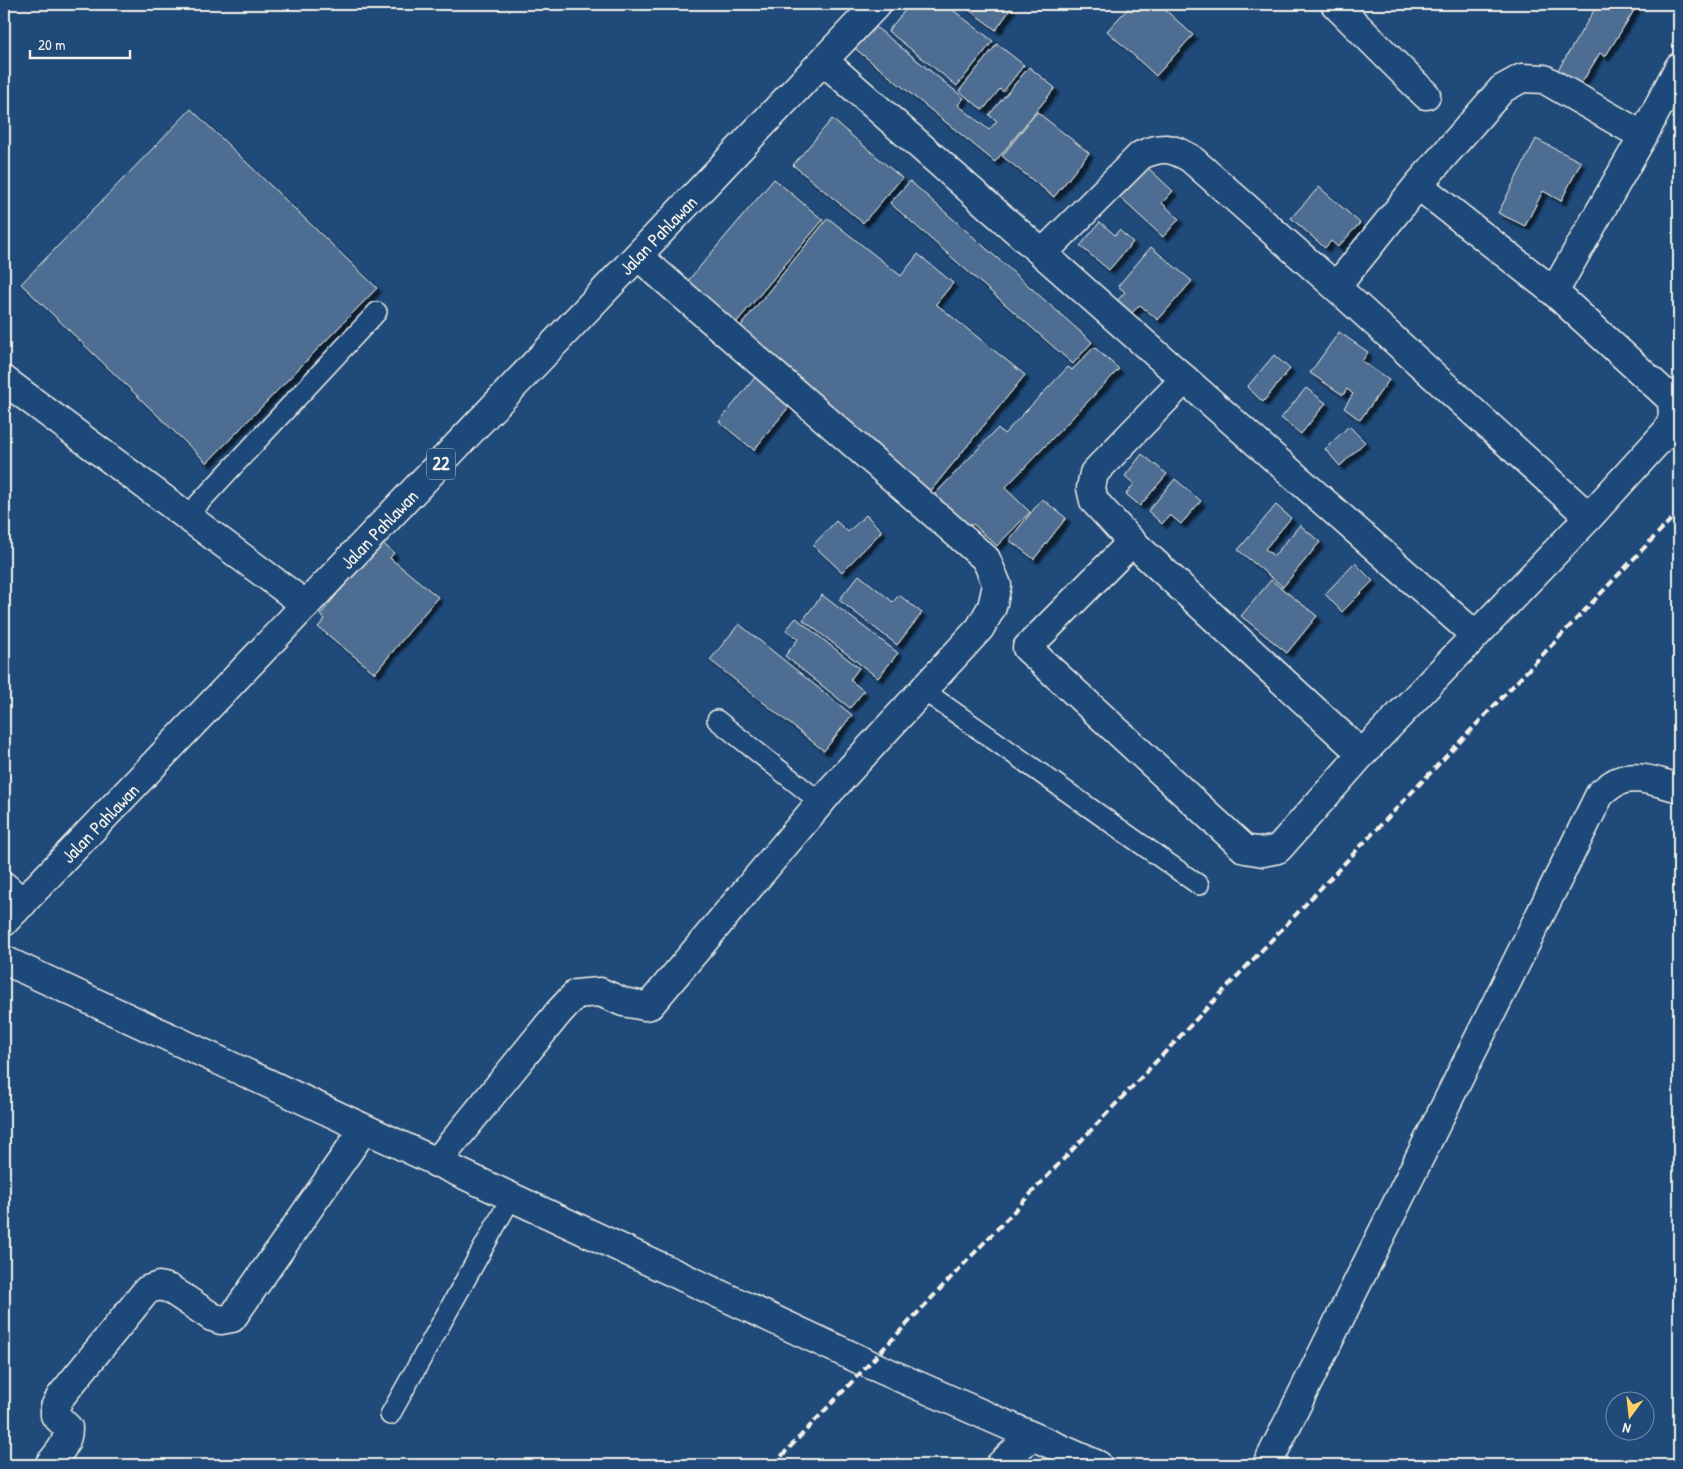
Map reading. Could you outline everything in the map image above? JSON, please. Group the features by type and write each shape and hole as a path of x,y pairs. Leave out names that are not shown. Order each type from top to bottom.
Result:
{"main road":[{"name":"Jalan Pahlawan","path":"4,922 14,895 306,605 877,4"},
{"path":"1335,4 1426,95"},
{"path":"824,61 1476,635"},
{"path":"1554,292 1643,136 1679,66"},
{"path":"1336,287 1418,184 1502,89 1522,78 1544,79 1643,136"},
{"path":"1043,253 1141,155 1167,148 1179,152 1190,158 1336,287 1589,517"},
{"path":"1132,542 1027,648 1245,849 1263,852 1278,848 1362,754 1589,517 1668,430 1673,417 1672,400 1554,292 1418,184"},
{"path":"436,1162 559,1012 576,994 600,992 623,1002 645,1006 650,1005 820,802 980,628 992,607 996,585 986,560 638,256"},
{"path":"1185,379 1094,473 1091,482 1091,494 1094,501 1132,542 1362,754"},
{"path":"4,380 306,605"},
{"path":"1267,1465 1600,794 1614,783 1630,778 1648,780 1679,788"},
{"path":"4,960 869,1364 1098,1465"},
{"path":"49,1465 62,1449 68,1437 68,1428 55,1415 55,1408 61,1396 147,1290 159,1286 170,1289 212,1317 221,1320 232,1318 364,1129"},
{"path":"1000,1465 1031,1436"}],"lane":[{"path":"187,516 377,312"},
{"path":"923,690 1199,885"},
{"path":"717,720 820,802"},
{"path":"390,1415 512,1198"}],"building":[{"path":"910,4 945,4 993,41 957,86 888,31"},
{"path":"961,4 1008,4 1012,7 996,30"},
{"path":"1132,4 1159,4 1193,35 1156,76 1107,31"},
{"path":"1598,4 1638,4 1605,57 1600,53 1581,84 1558,70"},
{"path":"872,24 964,98 958,105 989,130 997,121 989,115 1029,67 1055,88 995,162 853,47"},
{"path":"997,44 1024,65 1003,92 1000,89 983,110 959,91"},
{"path":"191,109 377,288 207,463 21,284"},
{"path":"1037,112 1089,153 1054,197 1002,156"},
{"path":"832,119 902,178 863,223 793,165"},
{"path":"1536,139 1581,162 1561,201 1543,191 1525,226 1498,213"},
{"path":"1145,165 1173,191 1162,203 1179,219 1163,237 1117,195"},
{"path":"774,179 823,220 735,324 686,283"},
{"path":"910,181 1092,342 1073,364 890,203"},
{"path":"1319,187 1360,223 1338,247 1331,241 1325,248 1291,218"},
{"path":"828,218 901,276 918,254 953,283 936,304 1025,375 929,493 733,335"},
{"path":"1100,222 1115,235 1119,230 1133,242 1109,270 1080,246"},
{"path":"1151,247 1192,281 1158,320 1140,305 1132,313 1117,301 1125,292 1118,286"},
{"path":"1339,332 1368,352 1362,361 1389,380 1360,420 1344,408 1353,394 1347,389 1343,395 1310,373"},
{"path":"1094,347 1119,369 1005,488 1030,512 997,546 973,524 969,528 934,495 998,428 1004,434 1068,367 1072,370"},
{"path":"1274,355 1290,369 1263,402 1247,387"},
{"path":"761,370 796,398 754,450 719,422"},
{"path":"1306,388 1326,403 1301,434 1281,418"},
{"path":"1349,426 1365,442 1340,466 1325,449"},
{"path":"1142,454 1167,474 1140,506 1126,494 1134,484 1125,476"},
{"path":"1175,479 1201,501 1181,524 1170,515 1162,524 1148,511"},
{"path":"1042,499 1066,518 1034,559 1009,540"},
{"path":"1276,505 1291,518 1265,549 1274,556 1300,525 1320,542 1283,587 1238,550"},
{"path":"866,515 882,531 842,572 813,545 836,521 848,532"},
{"path":"380,541 394,553 390,558 438,597 375,673 318,627 325,619 320,615"},
{"path":"1355,563 1373,581 1342,612 1325,594"},
{"path":"859,575 893,602 899,595 922,613 897,645 839,600"},
{"path":"1271,580 1317,616 1287,653 1241,616"},
{"path":"822,595 898,653 878,678 803,620"},
{"path":"796,618 859,668 850,680 864,691 850,708 785,656 798,639 786,630"},
{"path":"739,624 852,715 824,751 710,660"}],"railway":[{"path":"773,1465 1679,511"}]}
